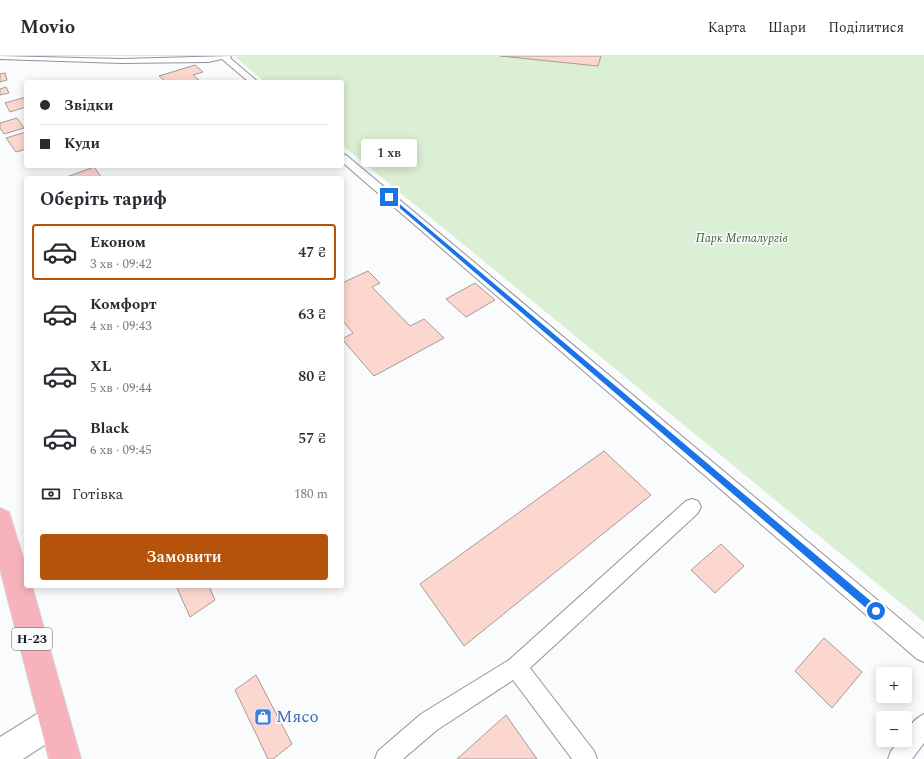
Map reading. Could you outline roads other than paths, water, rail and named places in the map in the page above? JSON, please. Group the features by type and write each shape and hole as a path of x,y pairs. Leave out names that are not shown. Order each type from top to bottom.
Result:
{"main road":[{"name":"Н-23","path":"0,520 64,759"}],"street":[{"path":"0,755 54,721"}],"lane":[{"path":"0,57 121,61 208,60 226,56 252,80"},
{"path":"344,158 924,652"},
{"path":"386,759 429,722 516,667 692,506"},
{"path":"516,667 586,759"},
{"path":"899,759 924,725"}],"place":[{"name":"Мясо","path":"263,717"}],"park label":[{"name":"Парк Металургів","path":"742,238"}]}
